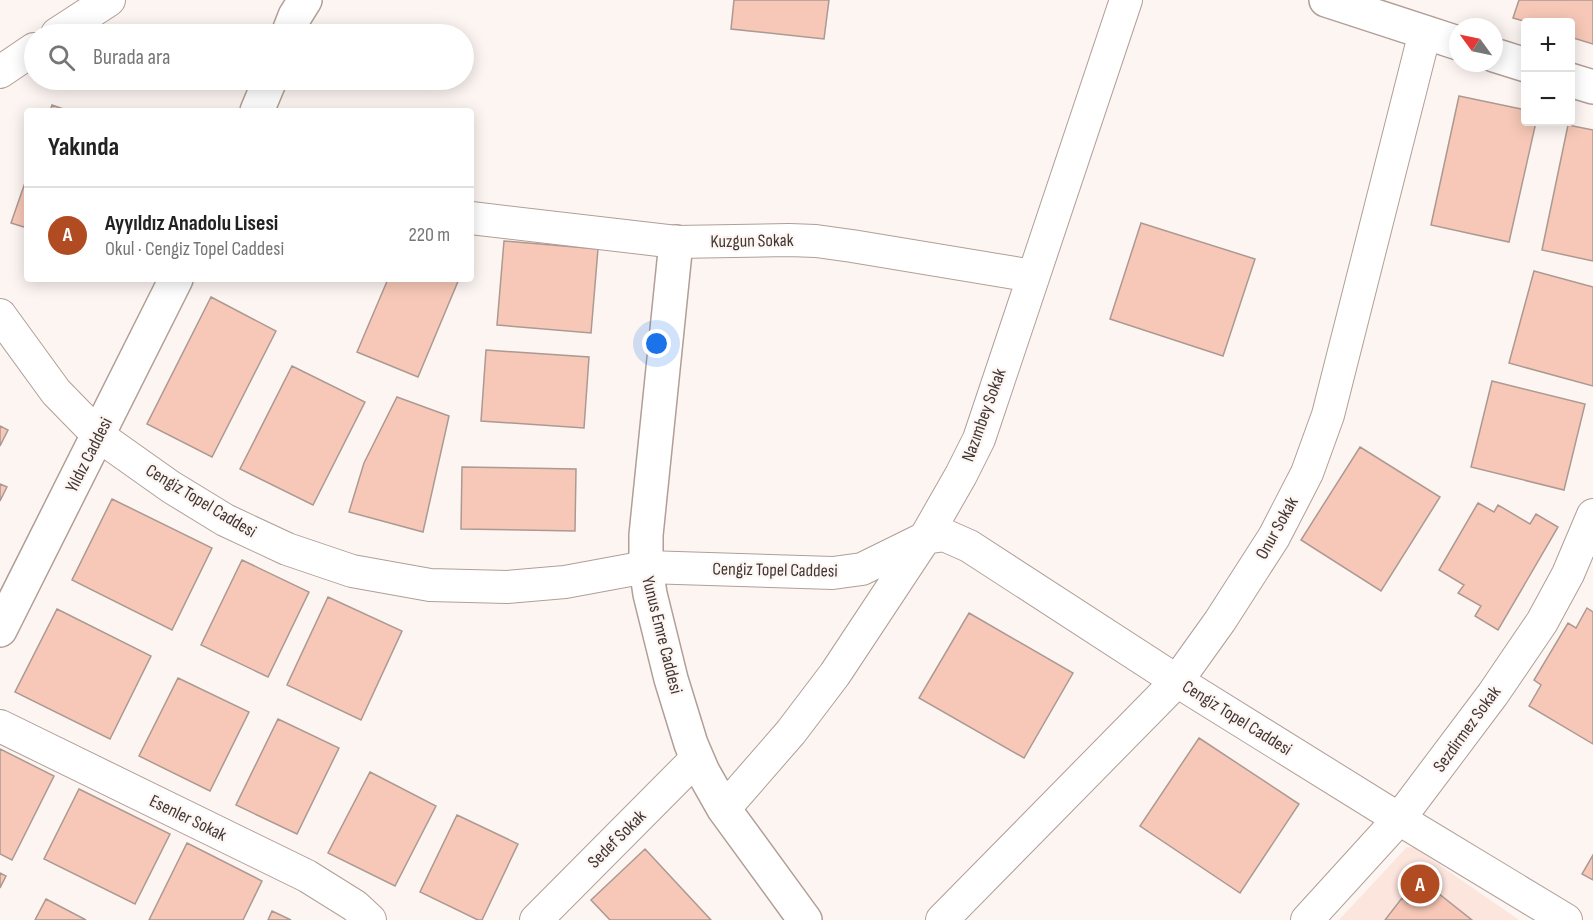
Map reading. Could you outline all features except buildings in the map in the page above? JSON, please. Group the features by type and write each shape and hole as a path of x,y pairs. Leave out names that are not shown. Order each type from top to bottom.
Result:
{"street":[{"path":"72,24 109,0"},
{"name":"Nazımbey Sokak","path":"724,809 791,732 824,688 925,538 979,439 1126,0"},
{"path":"1326,0 1449,40"},
{"name":"Onur Sokak","path":"942,920 1177,681 1220,621 1274,537 1294,501 1328,415 1425,32"},
{"path":"0,72 24,56"},
{"path":"1503,58 1521,63"},
{"path":"1575,82 1593,87"},
{"path":"258,108 266,90"},
{"name":"Kuzgun Sokak","path":"474,218 676,242 816,241 1033,276"},
{"name":"Yunus Emre Caddesi","path":"676,242 646,535 646,567 656,621 671,679 697,758 724,809 805,920"},
{"name":"Yıldız Caddesi","path":"0,630 175,282"},
{"name":"Cengiz Topel Caddesi","path":"0,315 56,392 99,436 171,487 225,520 287,549 352,571 430,585 507,588 565,582 646,567 833,573 862,569 925,538 944,535 969,546 1177,681 1566,920"},
{"name":"Sezdirmez Sokak","path":"1308,920 1400,819 1493,694 1542,622 1568,574 1593,515"},
{"name":"Esenler Sokak","path":"0,726 307,876 355,906 370,920"},
{"name":"Sedef Sokak","path":"536,920 697,758"}],"shaded area":[{"path":"1407,847 1415,848 1519,920 1339,920"}],"place":[{"name":"Ayyıldız Anadolu Lisesi","path":"1420,884"}]}
